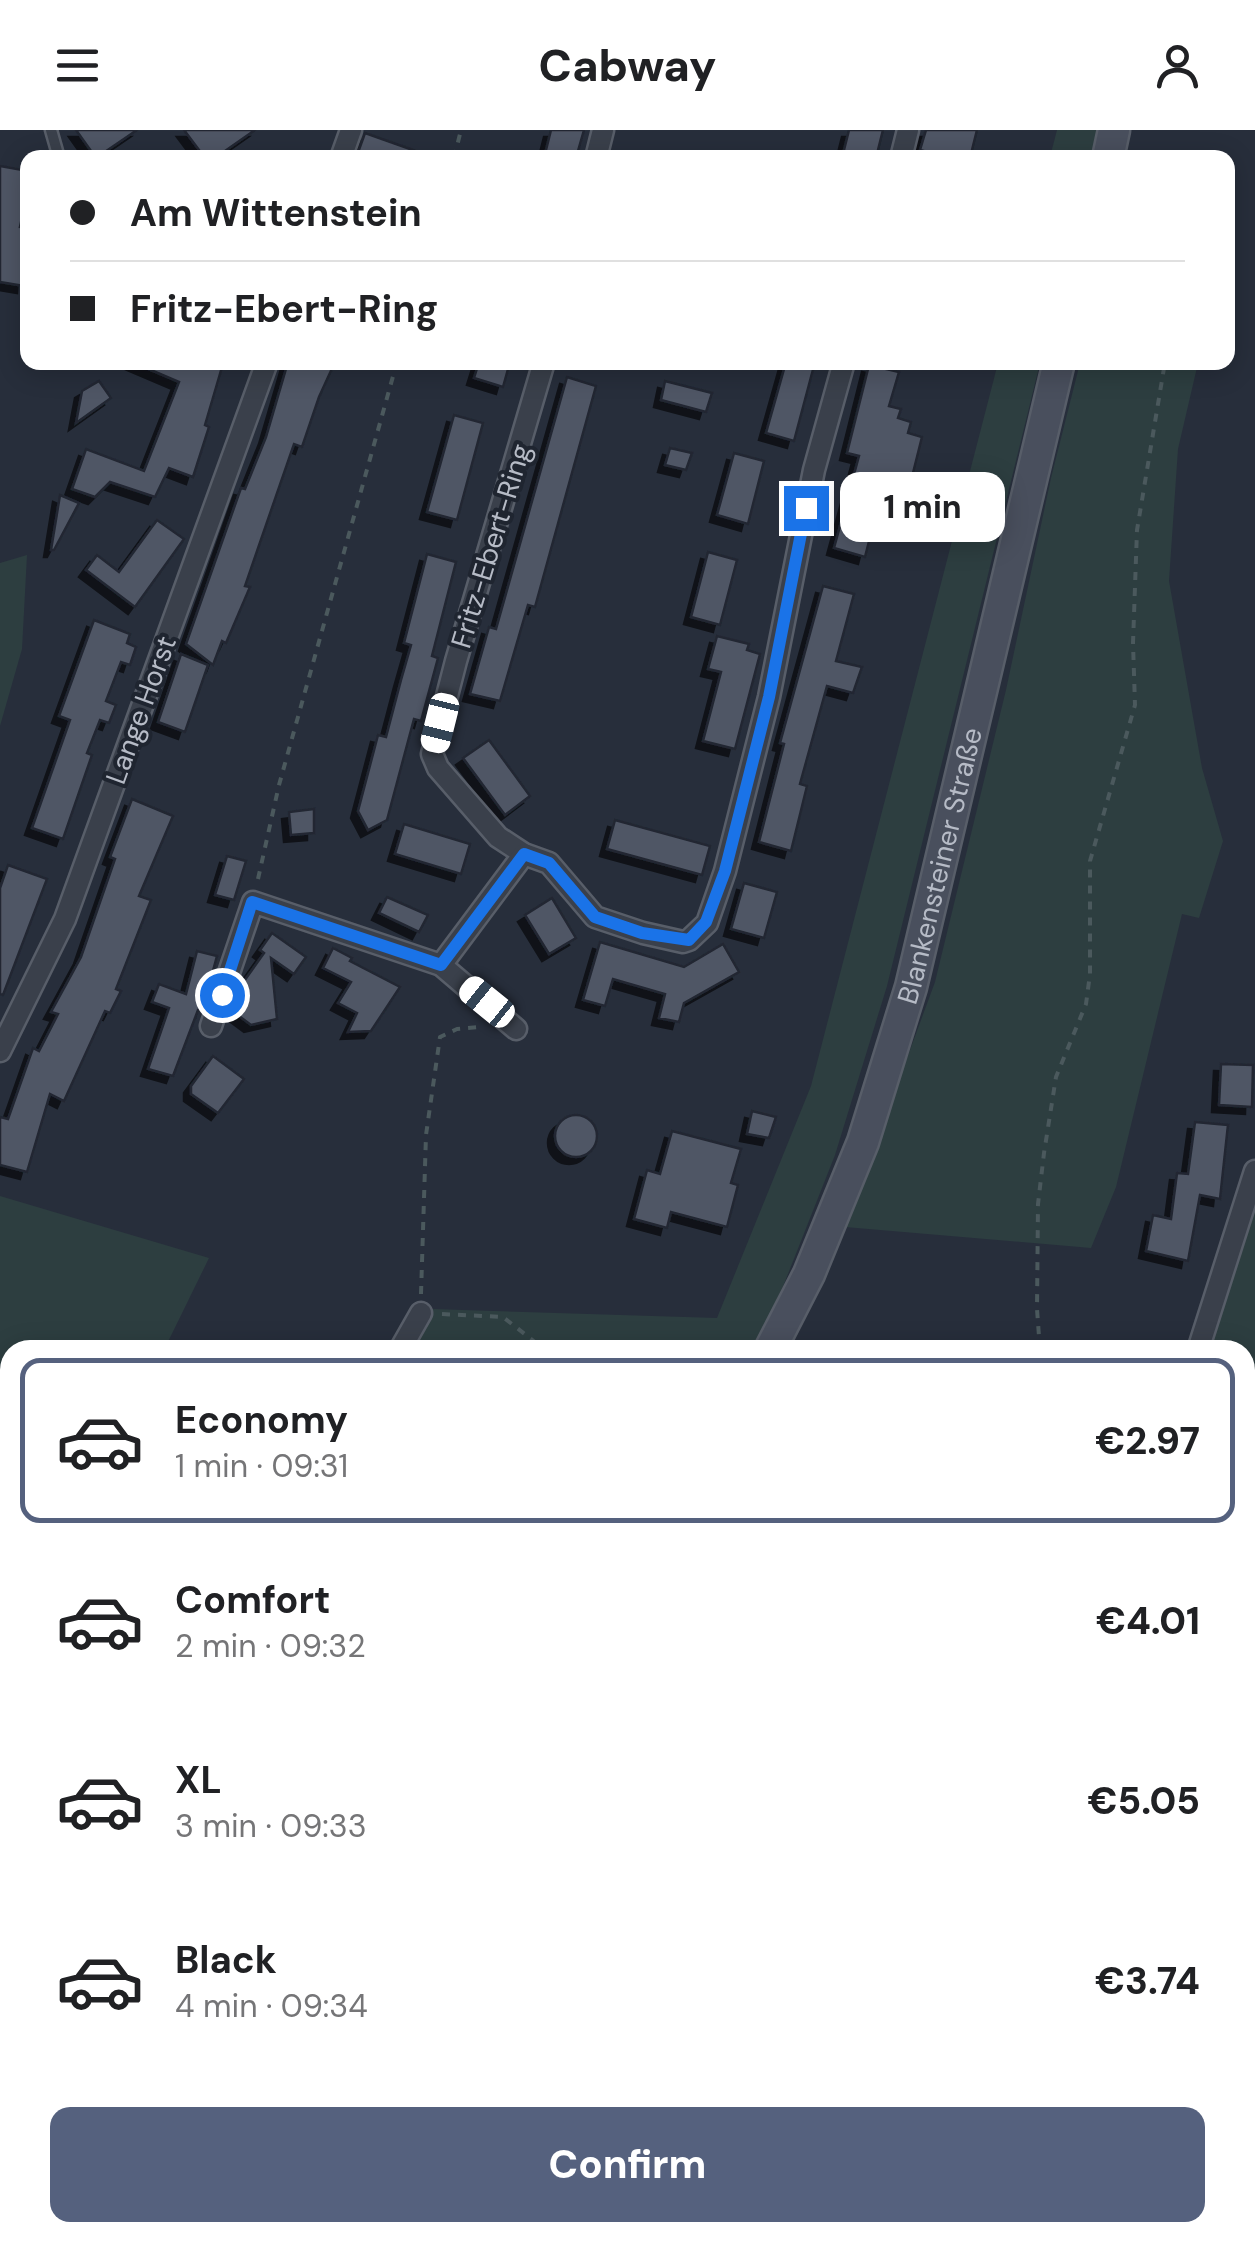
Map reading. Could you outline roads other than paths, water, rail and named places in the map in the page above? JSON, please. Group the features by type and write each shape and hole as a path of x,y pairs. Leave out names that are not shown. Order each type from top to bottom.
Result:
{"main road":[{"name":"Blankensteiner Straße","path":"775,1340 809,1274 864,1142 911,987 1056,370"}],"street":[{"name":"Lange Horst","path":"0,1051 66,919 263,370"},
{"name":"Fritz-Ebert-Ring","path":"542,370 432,754 438,768 498,837 524,854 549,863 590,913 682,942 706,922 725,871 769,697 814,470 842,370"},
{"path":"441,965 524,854"},
{"path":"212,1026 252,902 441,965 516,1029"},
{"path":"1201,1340 1255,1171"},
{"path":"405,1340 420,1313"}]}
